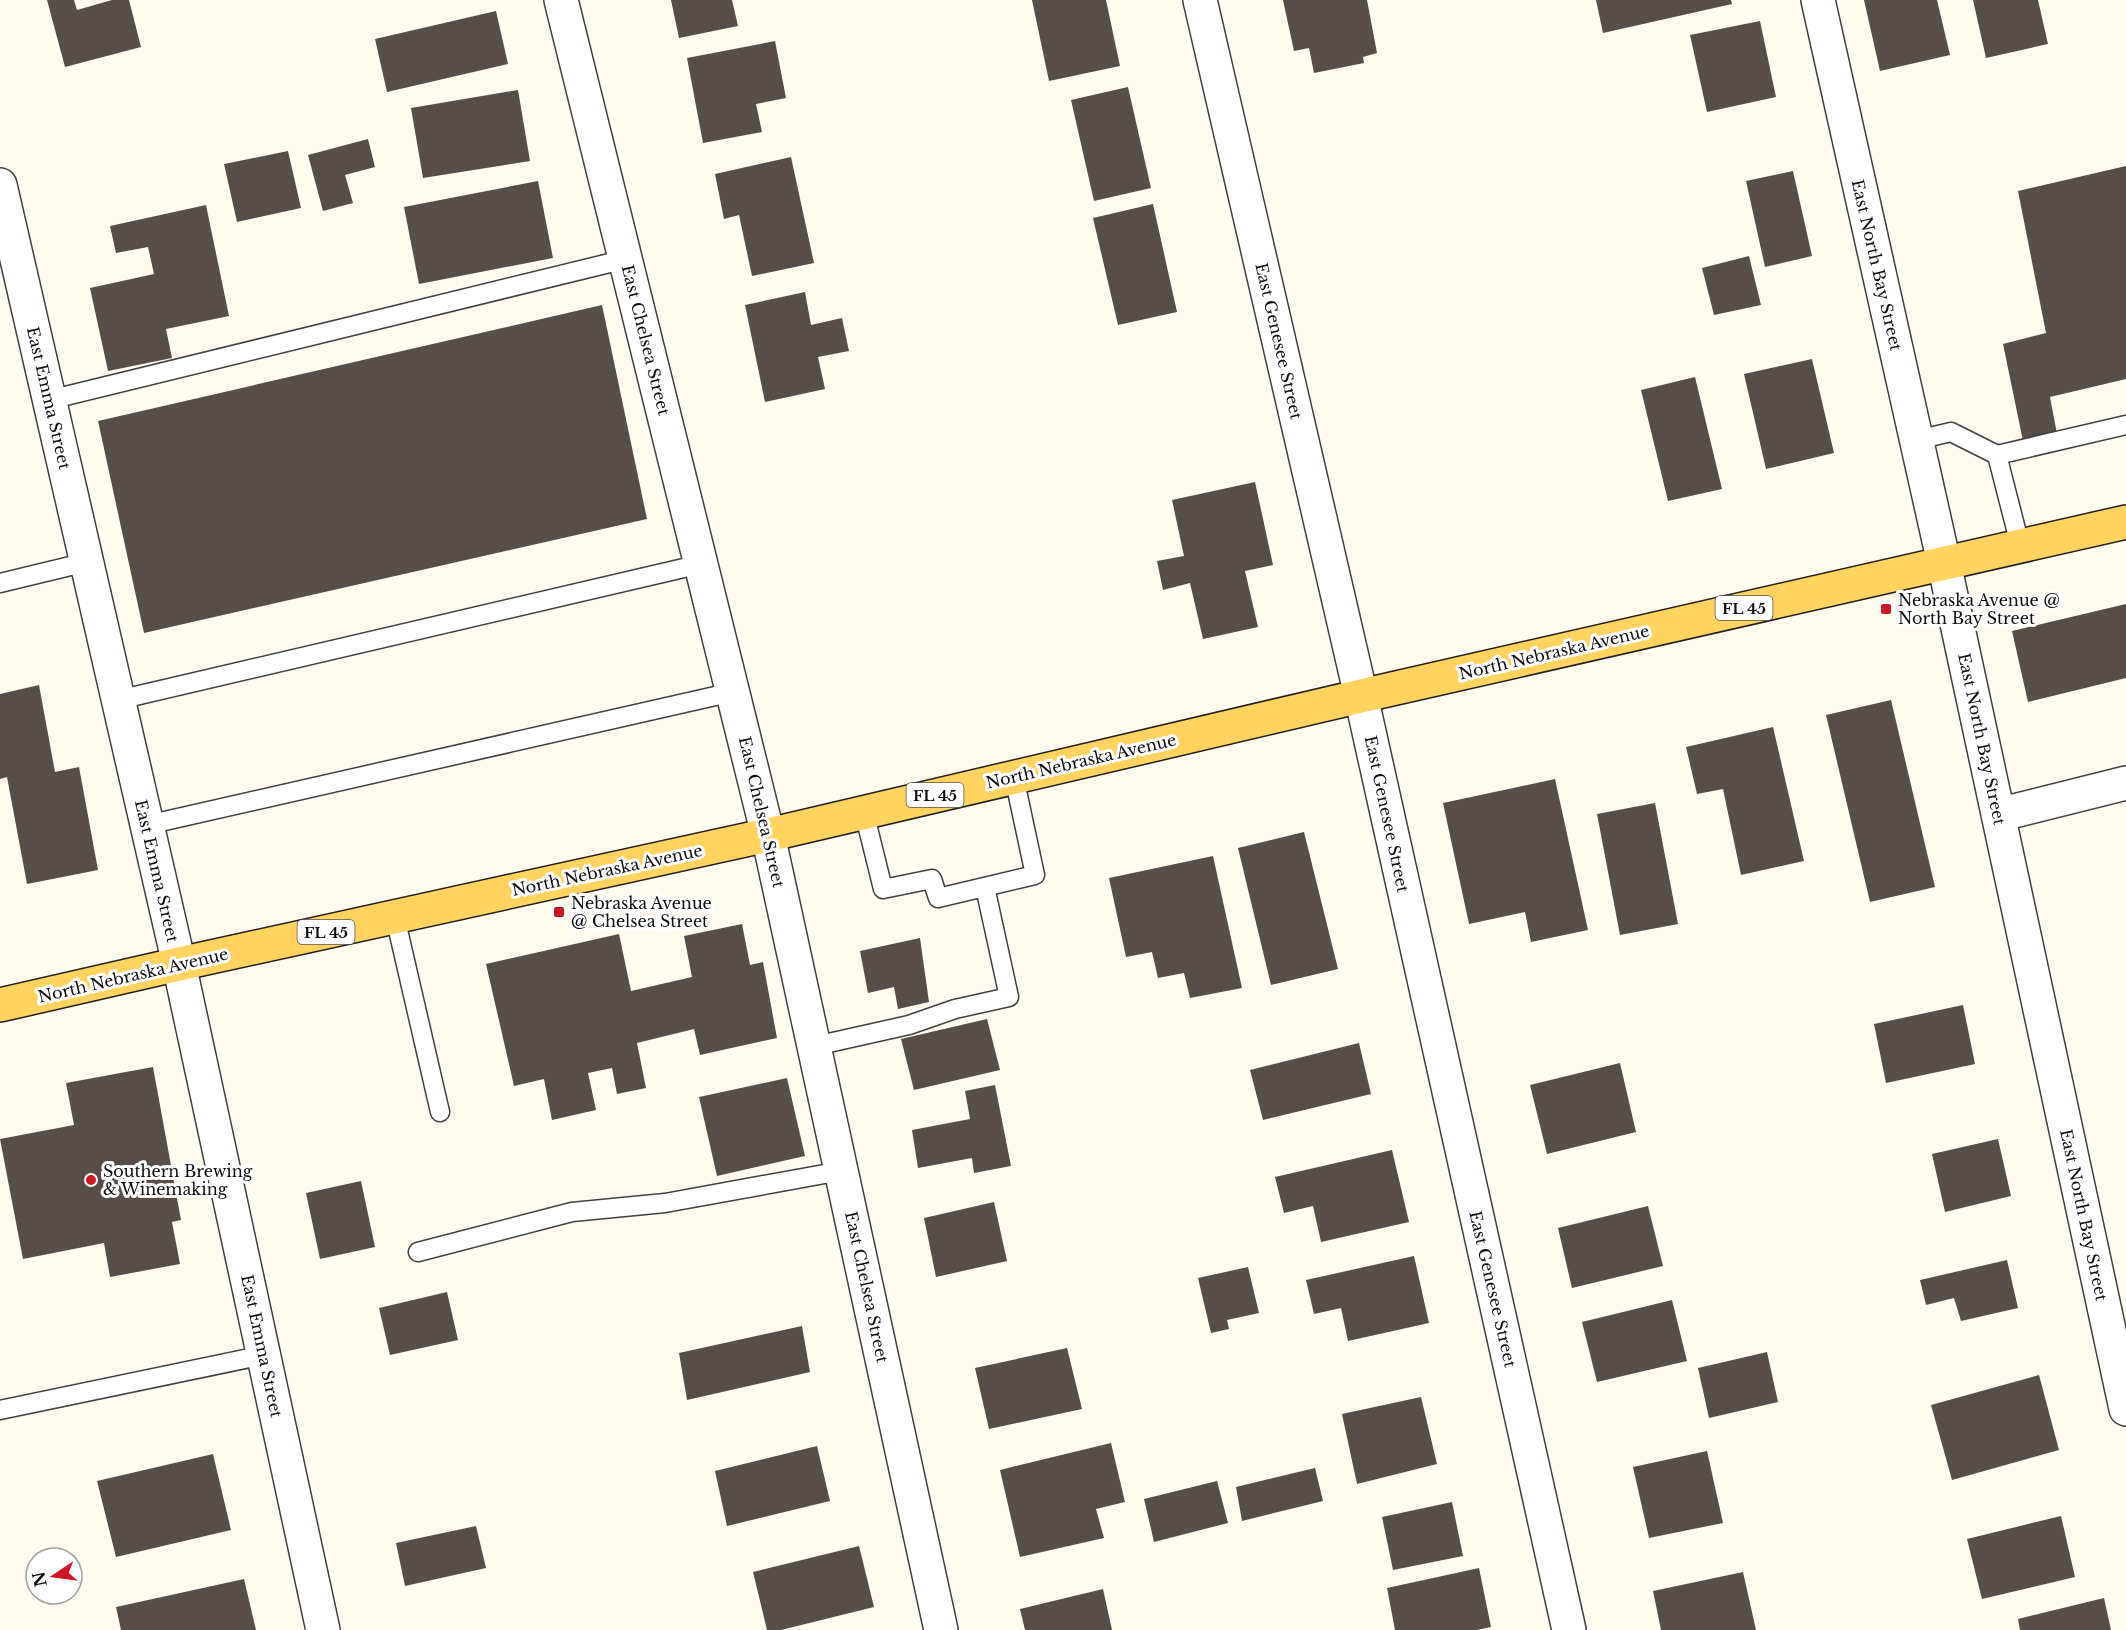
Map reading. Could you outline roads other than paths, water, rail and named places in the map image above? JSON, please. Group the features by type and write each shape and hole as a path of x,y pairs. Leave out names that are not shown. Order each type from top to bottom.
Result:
{"main road":[{"name":"North Nebraska Avenue","path":"0,1005 768,835 1361,696 2126,522"}],"street":[{"name":"East Chelsea Street","path":"561,0 768,835 941,1630"},
{"name":"East Genesee Street","path":"1200,0 1361,696 1569,1630"},
{"name":"East North Bay Street","path":"1818,0 1944,563 2126,1409"},
{"name":"East Emma Street","path":"0,185 179,964 323,1630"},
{"path":"1998,815 2126,783"}],"lane":[{"path":"49,400 626,259"},
{"path":"1917,440 1951,432 1997,456 2126,425"},
{"path":"1997,456 2020,545"},
{"path":"0,583 87,562"},
{"path":"118,700 701,564"},
{"path":"147,825 733,692"},
{"path":"864,812 883,889 932,879 938,898 986,887 1035,875 1014,777"},
{"path":"814,1046 909,1025 955,1009 1010,997 986,887"},
{"path":"395,916 440,1112"},
{"path":"418,1252 572,1212 665,1203 842,1171"},
{"path":"0,1410 264,1356"}],"place":[{"name":"Nebraska Avenue @ North Bay Street","path":"1886,609"},
{"name":"Nebraska Avenue @ Chelsea Street","path":"559,912"},
{"name":"Southern Brewing & Winemaking","path":"91,1180"}]}
